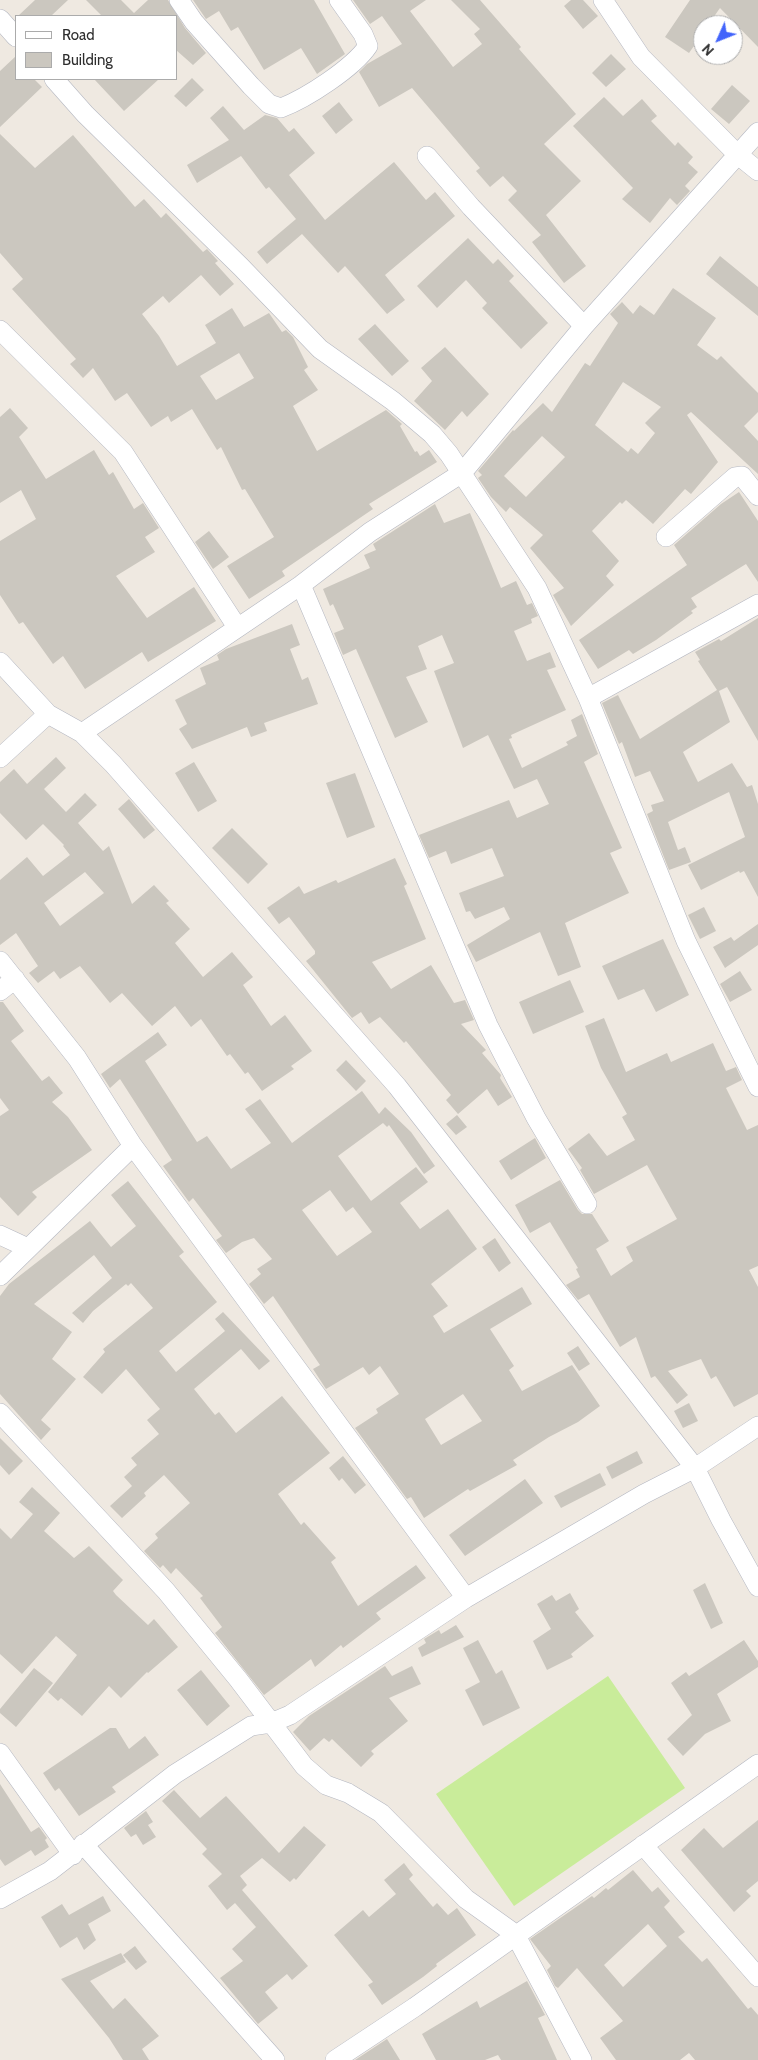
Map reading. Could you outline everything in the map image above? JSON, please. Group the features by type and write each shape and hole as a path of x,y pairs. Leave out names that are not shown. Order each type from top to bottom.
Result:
{"street":[{"path":"178,0 194,22 251,86 269,104 281,108 295,103 359,59 368,46 363,34 340,0"},
{"path":"603,0 641,57 737,154 758,171"},
{"path":"0,19 15,36"},
{"path":"55,80 85,114 241,267 320,349 393,400 432,434 462,473 537,588 588,698 686,942 758,1088"},
{"path":"82,733 301,585 370,532 462,473 584,326 758,132"},
{"path":"427,156 471,207 584,326"},
{"path":"0,330 123,452 237,627"},
{"path":"666,537 735,477 742,476 758,496"},
{"path":"301,585 488,1025 536,1118 587,1204"},
{"path":"588,698 758,604"},
{"path":"0,662 48,714 82,733 113,764 397,1086 695,1468 720,1520 758,1587"},
{"path":"0,758 48,714"},
{"path":"0,961 77,1058 133,1146 466,1598"},
{"path":"0,990 15,979"},
{"path":"0,1276 133,1146"},
{"path":"0,1235 28,1248"},
{"path":"0,1412 166,1591 304,1766 326,1785 348,1793 381,1812 466,1900 515,1934 582,2060"},
{"path":"0,1899 50,1872 176,1774 251,1726 272,1723 290,1715 466,1598 644,1494 695,1468 758,1426"},
{"path":"0,1753 78,1850 276,2060"},
{"path":"335,2060 415,2007 515,1934 758,1764"},
{"path":"643,1845 758,1977"}],"green space":[{"path":"608,1676 685,1788 514,1906 436,1794"}],"building":[{"path":"35,0 68,0 52,15 19,15"},
{"path":"86,0 121,0 134,13 148,0 168,0 177,15 101,15"},
{"path":"193,0 314,0 345,54 317,74 301,48 264,70 238,27 231,31 219,11 206,19"},
{"path":"353,0 426,0 410,11 453,67 482,44 474,34 480,29 451,0 480,0 521,47 519,49 576,114 544,144 581,181 546,215 586,266 564,283 532,242 541,235 508,200 517,191 503,176 490,187 476,171 480,168 412,88 379,107 359,72 367,64 402,44 382,16 370,24"},
{"path":"571,0 583,0 598,16 583,29 564,6"},
{"path":"690,0 758,0 758,47 743,32 743,15 727,15 720,8 715,15 693,15 693,47 689,53 665,37"},
{"path":"178,16 206,53 193,65 178,52"},
{"path":"611,54 626,69 606,87 592,73"},
{"path":"15,57 15,80 35,80 42,87 0,127 0,71"},
{"path":"192,78 204,90 186,107 174,96"},
{"path":"95,80 158,80 124,111"},
{"path":"732,85 750,101 729,124 711,109"},
{"path":"604,97 623,116 642,99 657,116 651,121 675,146 678,142 693,157 688,163 698,172 685,186 690,191 677,205 670,198 650,223 622,199 633,188 573,126"},
{"path":"339,102 353,120 336,134 322,116"},
{"path":"223,106 244,130 265,115 277,118 289,132 294,128 315,153 289,175 325,220 394,162 426,200 435,192 455,216 385,275 405,300 387,314 345,266 338,273 302,234 267,264 257,252 296,219 269,187 266,189 241,156 197,183 187,165 229,140 210,118"},
{"path":"0,134 35,168 73,135 135,207 144,199 161,218 166,213 203,252 207,249 218,261 215,263 234,284 220,296 201,275 169,303 163,296 142,314 159,336 177,366 216,343 205,325 232,308 244,327 269,313 282,332 286,330 293,337 308,367 304,370 318,390 293,406 317,451 386,410 402,424 400,426 415,452 417,451 420,456 429,450 437,462 369,504 373,509 282,571 285,576 249,599 227,566 274,537 245,489 242,490 221,447 217,450 192,409 171,422 168,416 151,427 127,393 115,401 93,368 83,378 70,364 76,359 12,289 23,279 0,253","holes":["239,353 254,378 216,400 200,376"]},
{"path":"468,238 493,264 498,259 514,276 509,281 548,323 521,349 482,308 487,303 466,280 437,308 417,286"},
{"path":"720,256 758,287 758,316 706,274"},
{"path":"673,288 716,318 697,345 717,360 721,356 758,393 758,412 744,426 758,441 758,474 691,412 687,415 718,462 691,494 685,489 653,524 626,500 622,504 620,502 592,531 619,561 606,576 614,585 571,626 553,595 564,588 530,548 543,535 510,507 506,512 491,497 478,478 482,475 478,471 513,430 543,403 552,412 585,363 590,366 618,323 610,314 622,302 633,314 640,305 654,315","holes":["623,382 661,407 645,423 655,433 638,454 631,448 628,452 595,425","542,436 565,457 526,497 504,476"]},
{"path":"375,324 409,361 392,376 358,339"},
{"path":"445,347 489,394 467,417 462,411 445,430 414,401 432,381 421,368"},
{"path":"10,408 28,428 19,437 46,479 94,450 109,475 113,472 134,509 143,503 159,528 145,537 155,552 116,576 147,618 194,587 216,621 148,662 142,652 85,689 63,656 53,664 23,622 19,624 0,595 0,541 36,519 21,490 0,503 0,417"},
{"path":"739,492 758,521 758,582 746,564 691,598 697,607 691,611 693,613 656,640 633,654 629,650 598,669 579,640 687,565 674,545 721,504"},
{"path":"435,504 444,523 470,513 501,588 516,581 527,605 532,603 538,616 531,619 532,623 514,631 527,661 550,652 556,667 547,670 566,710 511,735 512,738 509,739 522,768 568,745 566,742 577,736 571,720 582,714 598,754 584,762 622,848 610,853 629,893 565,923 581,967 558,976 540,932 476,962 467,945 510,919 504,907 475,919 470,911 466,912 459,893 504,876 492,848 451,864 446,851 429,858 419,835 509,800 517,818 549,804 537,779 514,789 488,735 463,748 434,671 454,663 442,635 418,646 427,669 406,677 428,722 395,738 356,649 343,655 334,633 344,629 333,604 330,606 323,589 370,568 364,555 376,550 373,544"},
{"path":"209,531 229,557 213,569 195,542"},
{"path":"758,618 758,741 727,687 719,691 730,722 683,752 698,782 732,763 747,787 752,785 758,804 758,897 744,871 740,873 739,871 701,890 688,865 745,837 729,792 668,822 678,850 685,847 691,862 669,870 647,814 653,811 651,805 664,801 650,771 635,777 622,742 619,744 602,703 618,695 640,739 717,690 698,661 700,660 695,652 719,639 721,641"},
{"path":"292,624 300,645 290,649 302,680 308,677 318,704 264,723 267,731 251,737 247,727 192,749 179,729 187,724 175,700 206,684 200,668 219,660 217,655 226,649"},
{"path":"56,757 66,768 44,789 66,812 85,793 97,805 78,823 103,851 109,846 132,904 154,885 169,901 166,903 190,929 175,943 203,977 232,952 253,977 243,985 271,1026 285,1015 312,1051 291,1066 294,1069 262,1091 248,1072 245,1074 230,1054 227,1056 201,1019 191,1027 175,1006 152,1026 122,993 110,1003 80,966 60,979 54,971 38,983 29,973 38,966 16,933 0,945 0,880 27,857 43,876 70,855 64,845 43,824 26,840 0,813 0,782 14,769 27,784","holes":["85,872 104,893 60,926 44,903"]},
{"path":"194,762 217,801 198,812 175,773"},
{"path":"355,773 375,827 347,838 326,783"},
{"path":"129,799 155,830 144,839 118,809"},
{"path":"232,828 268,864 248,884 212,848"},
{"path":"395,858 407,884 404,886 426,939 372,962 391,989 431,965 454,1003 465,1000 474,1020 461,1024 486,1050 482,1053 501,1075 500,1078 512,1097 498,1106 487,1089 458,1114 446,1100 451,1095 406,1041 404,1043 380,1017 369,1024 361,1012 352,1018 306,961 315,954 315,951 289,917 279,924 267,908 299,886 304,894 336,880 338,883"},
{"path":"704,907 716,931 700,939 688,915"},
{"path":"758,924 758,945 725,968 713,947 731,937 734,941"},
{"path":"663,939 689,995 656,1012 644,989 618,1000 602,966"},
{"path":"740,971 752,990 730,1002 720,984"},
{"path":"570,980 584,1012 533,1034 519,1002"},
{"path":"0,1002 3,1002 24,1031 11,1041 42,1081 49,1076 63,1093 52,1102 68,1117 92,1150 32,1192 37,1197 18,1216 0,1197 0,1116 9,1110 0,1098"},
{"path":"604,1018 626,1072 667,1053 671,1062 713,1043 726,1071 736,1067 742,1080 726,1088 747,1130 758,1125 758,1266 749,1270 758,1287 758,1394 734,1407 716,1376 711,1379 701,1359 668,1371 688,1395 677,1404 655,1376 651,1378 636,1337 620,1347 589,1294 578,1300 566,1285 580,1277 576,1269 578,1268 550,1222 530,1233 515,1205 560,1180 578,1210 582,1214 592,1214 609,1241 596,1249 611,1276 633,1261 626,1247 677,1219 647,1165 594,1194 580,1170 582,1168 568,1149 589,1133 607,1156 635,1140 622,1117 627,1114 601,1068 585,1026"},
{"path":"158,1032 167,1045 145,1061 197,1142 207,1136 231,1169 271,1143 245,1109 260,1099 292,1143 362,1091 379,1114 385,1107 411,1132 435,1166 424,1174 389,1125 387,1127 383,1123 338,1156 371,1201 416,1167 428,1182 400,1203 420,1229 448,1209 477,1249 431,1284 448,1306 433,1316 444,1333 522,1287 532,1304 490,1329 514,1366 509,1370 522,1391 572,1365 600,1406 578,1422 549,1437 513,1460 517,1465 470,1491 468,1489 424,1518 411,1497 407,1499 355,1428 378,1413 376,1409 399,1394 380,1366 369,1375 363,1367 326,1389 313,1369 320,1365 273,1296 264,1304 249,1284 261,1274 257,1269 272,1259 254,1238 242,1242 226,1253 216,1240 222,1236 193,1198 189,1202 163,1166 172,1160 120,1079 110,1088 101,1074","holes":["330,1190 346,1212 353,1207 372,1232 337,1256 302,1210","463,1394 482,1421 441,1445 425,1419"]},
{"path":"346,1060 366,1081 356,1091 336,1070"},
{"path":"457,1115 467,1127 456,1135 446,1124"},
{"path":"535,1138 546,1158 511,1180 499,1161"},
{"path":"128,1181 184,1252 179,1256 217,1302 159,1351 176,1372 225,1331 215,1319 223,1312 270,1361 259,1370 241,1349 194,1389 215,1415 219,1412 236,1433 282,1396 330,1453 278,1494 301,1525 304,1522 336,1558 331,1562 358,1606 416,1565 426,1578 376,1613 381,1619 343,1648 341,1645 315,1667 311,1659 264,1695 215,1633 222,1627 200,1598 203,1596 176,1568 171,1574 163,1565 160,1568 144,1551 158,1538 155,1534 190,1503 164,1475 144,1493 146,1496 122,1518 110,1506 132,1486 124,1477 137,1465 131,1458 159,1434 147,1420 160,1409 126,1369 102,1394 83,1377 105,1352 103,1349 153,1308 131,1283 128,1286 126,1284 93,1311 83,1323 72,1313 112,1278 94,1255 34,1304 72,1332 52,1359 76,1379 41,1420 51,1429 41,1440 0,1394 0,1296 9,1284 90,1221 111,1247 136,1226 111,1195"},
{"path":"495,1238 511,1263 499,1272 482,1247"},
{"path":"578,1346 590,1364 579,1371 567,1353"},
{"path":"689,1403 698,1421 683,1428 674,1411"},
{"path":"0,1438 23,1461 9,1475 0,1465"},
{"path":"637,1451 643,1463 612,1479 606,1467"},
{"path":"343,1456 366,1485 355,1494 342,1478 339,1481 329,1468"},
{"path":"600,1473 606,1485 561,1508 554,1496"},
{"path":"525,1479 543,1503 465,1556 449,1535"},
{"path":"32,1487 60,1513 44,1531 74,1558 89,1546 123,1580 113,1591 116,1595 148,1625 154,1619 178,1647 147,1672 121,1698 109,1686 82,1716 61,1698 58,1701 48,1692 77,1655 56,1636 22,1674 0,1654 0,1528 11,1539 33,1514 19,1502"},
{"path":"705,1583 723,1623 711,1629 693,1590"},
{"path":"570,1593 579,1609 575,1612 594,1636 571,1654 573,1657 547,1670 533,1641 551,1629 537,1604 552,1595 556,1601"},
{"path":"456,1625 464,1637 422,1657 418,1648 426,1643 424,1639 439,1630 441,1634"},
{"path":"478,1640 496,1674 502,1670 520,1708 483,1726 465,1690 480,1682 463,1648"},
{"path":"744,1640 758,1661 758,1667 717,1694 731,1721 705,1734 683,1756 667,1739 692,1715 671,1683 686,1672 689,1676"},
{"path":"385,1666 392,1676 412,1666 421,1684 389,1698 408,1721 371,1751 374,1754 361,1767 332,1739 329,1742 324,1738 310,1751 293,1732 309,1716"},
{"path":"34,1668 53,1683 16,1727 0,1713 0,1709"},
{"path":"201,1670 230,1706 207,1726 177,1690"},
{"path":"110,1728 116,1728 129,1749 145,1736 159,1755 112,1787 116,1792 79,1816 59,1788 55,1791 43,1773"},
{"path":"0,1784 31,1832 39,1827 47,1838 45,1840 49,1847 35,1856 31,1850 5,1866 0,1859"},
{"path":"174,1790 200,1818 226,1796 279,1853 304,1826 326,1845 296,1880 294,1878 290,1882 262,1858 240,1876 247,1885 242,1890 308,1966 292,1980 287,1974 265,1992 278,2008 258,2024 220,1978 243,1961 232,1949 256,1927 235,1903 227,1910 208,1886 222,1874 202,1854 207,1849 162,1801"},
{"path":"146,1811 153,1822 148,1825 156,1837 143,1845 136,1834 131,1837 124,1828"},
{"path":"758,1820 758,1881 746,1891 751,1896 734,1912 681,1850 704,1828 723,1848"},
{"path":"404,1863 413,1875 409,1879 433,1907 437,1903 448,1915 457,1908 476,1935 436,1964 437,1966 423,1977 382,2005 368,1985 373,1982 334,1935 363,1910 369,1917 396,1894 384,1880"},
{"path":"633,1870 652,1892 658,1887 670,1901 664,1907 685,1932 678,1937 702,1962 707,1958 748,2009 751,2007 758,2015 758,2060 695,2060 689,2053 680,2060 616,2060 600,2038 623,2021 577,1968 558,1988 555,1986 547,1970 551,1966 530,1939 592,1896 594,1898 606,1888 608,1890","holes":["648,1924 667,1946 623,1987 604,1965"]},
{"path":"103,1896 111,1911 88,1924 96,1940 84,1950 77,1937 60,1948 41,1917 62,1904 69,1915"},
{"path":"135,1946 147,1962 136,1970 123,1955"},
{"path":"121,1953 126,1962 90,1981 113,2009 125,1998 159,2036 142,2049 149,2060 123,2060 109,2038 61,1979"},
{"path":"527,1981 545,2015 538,2018 557,2060 501,2060 498,2055 485,2060 436,2060 422,2034 477,2001 480,2008"},
{"path":"387,2039 400,2060 355,2060"}]}
